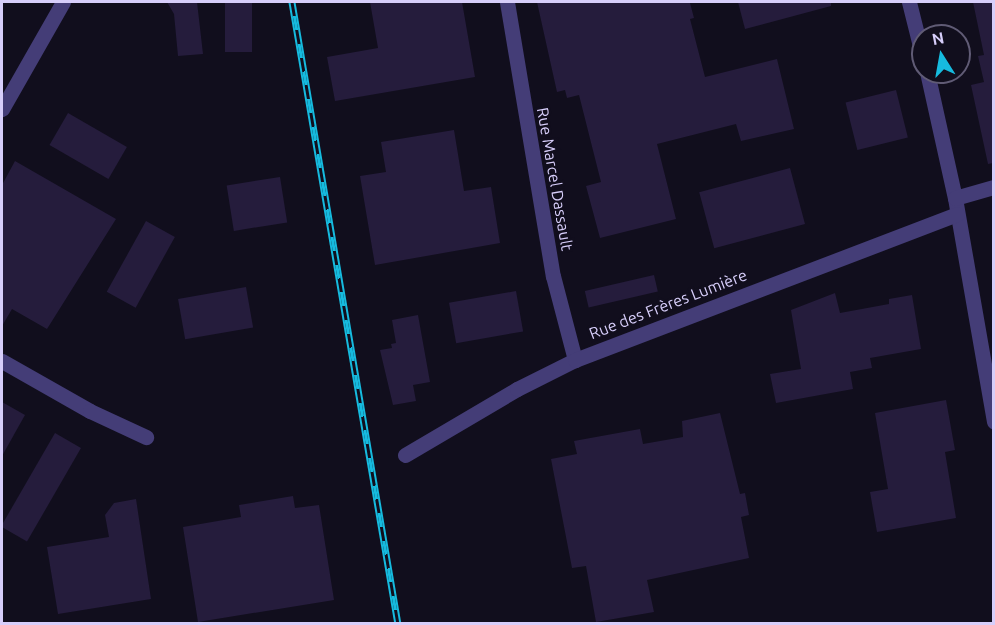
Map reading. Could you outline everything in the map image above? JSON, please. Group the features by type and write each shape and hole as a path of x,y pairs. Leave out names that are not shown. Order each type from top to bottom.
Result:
{"street":[{"path":"2,110 63,2"},
{"name":"Rue Marcel Dassault","path":"507,2 553,276 574,360"},
{"path":"909,2 914,24"},
{"path":"930,84 956,206 993,422"},
{"name":"Rue des Frères Lumière","path":"405,455 517,389 574,360 956,206 993,188"},
{"path":"2,361 90,411 146,437"}],"building":[{"path":"167,2 197,2 203,54 178,56 174,14"},
{"path":"225,2 252,2 252,52 225,52"},
{"path":"370,2 462,2 475,77 335,101 327,57 378,48"},
{"path":"537,2 690,3 694,18 690,19 705,77 777,59 794,129 741,141 736,124 657,144 676,219 600,238 586,186 601,182 579,95 567,98 565,90 557,92"},
{"path":"738,2 831,2 831,6 745,29"},
{"path":"973,2 993,2 993,163 988,164 971,85 984,82 978,56 984,55"},
{"path":"896,90 908,138 857,150 846,103"},
{"path":"68,113 127,147 108,179 50,145"},
{"path":"454,130 464,191 491,187 500,243 375,265 360,176 386,172 381,142"},
{"path":"15,161 116,219 47,329 12,309 2,326 2,185"},
{"path":"790,168 805,224 714,248 699,192"},
{"path":"280,177 287,222 234,231 227,185"},
{"path":"146,221 175,237 136,308 107,292"},
{"path":"654,275 658,292 589,308 585,291"},
{"path":"246,287 253,327 185,339 178,299"},
{"path":"516,291 523,331 456,343 449,303"},
{"path":"835,293 840,313 889,304 889,299 912,295 921,349 870,358 872,368 850,372 853,389 776,403 770,374 801,369 791,310"},
{"path":"418,315 430,382 413,385 416,401 393,405 380,350 392,348 391,344 396,343 392,320"},
{"path":"946,400 955,450 945,452 956,518 877,532 870,492 888,489 875,413"},
{"path":"2,402 25,415 2,456"},
{"path":"720,413 740,494 745,493 749,515 741,517 749,558 647,580 654,612 596,622 586,566 572,568 551,459 577,454 574,441 640,429 643,444 683,437 682,421"},
{"path":"55,433 81,448 27,542 2,527 2,525"},
{"path":"293,496 295,508 319,505 334,600 198,622 183,527 241,517 239,505"},
{"path":"136,499 151,599 58,614 47,547 109,537 105,515 114,503"}],"railway":[{"path":"292,2 398,624"}]}
